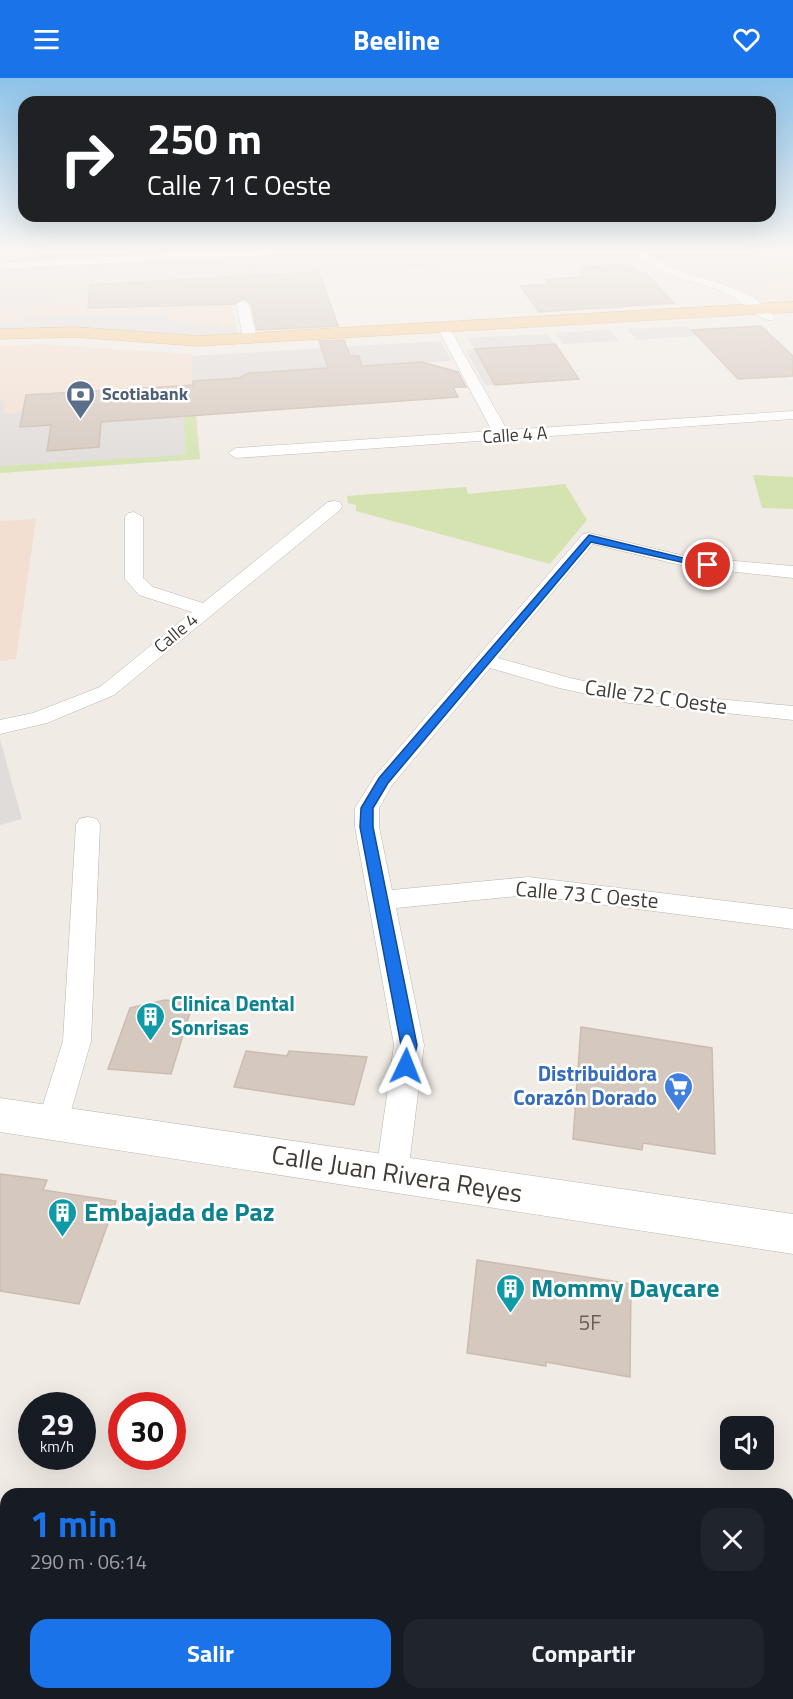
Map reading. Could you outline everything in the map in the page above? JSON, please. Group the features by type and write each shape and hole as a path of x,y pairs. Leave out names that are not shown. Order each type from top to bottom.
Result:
{"main road":[{"path":"0,334 67,332 198,341 522,327"},
{"path":"0,342 56,339 204,349 445,331"}],"street":[{"path":"248,327 250,339"},
{"path":"445,331 502,435"},
{"name":"Calle 4 A","path":"236,453 793,415"},
{"name":"Calle 4","path":"0,727 39,717 107,691 334,506"},
{"path":"134,517 135,579 146,591 204,610"},
{"path":"392,1173 409,1045 367,827 367,808 383,781 589,538 689,562 793,572"},
{"name":"Calle 72 C Oeste","path":"487,661 566,684 629,697 793,713"},
{"path":"53,1121 77,1041 82,988 88,825"},
{"name":"Calle 73 C Oeste","path":"380,900 528,886 793,919"},
{"name":"Calle Juan Rivera Reyes","path":"0,1115 53,1121 793,1234"}],"shaded area":[{"path":"0,327 236,327 238,336 0,330"},
{"path":"0,327 236,327 238,336 0,330"},
{"path":"688,327 697,336 636,340 627,329"},
{"path":"610,330 619,341 563,344 555,333"},
{"path":"547,334 555,344 475,349 495,385 485,385 466,350 474,349 468,338"},
{"path":"441,341 451,361 249,373 239,378 193,381 192,356"},
{"path":"41,344 192,354 200,459 0,473 0,346"},
{"path":"0,400 5,402 3,414 23,412 20,427 51,425 48,451 99,447 101,422 180,417 183,418 186,455 0,466"},
{"path":"36,519 16,659 0,661 0,521"},
{"path":"0,739 22,819 0,825"}],"green space":[{"path":"195,412 200,459 0,473 0,466 186,454 183,418"},
{"path":"753,475 793,477 793,509 762,508"},
{"path":"565,484 587,520 550,564 356,511 356,505 348,503 347,496 466,487 468,494"}],"building":[{"path":"256,327 325,327 257,330"},
{"path":"762,327 793,356 793,376 738,379 692,330"},
{"path":"344,340 350,356 359,356 362,366 422,362 458,372 466,387 453,387 458,397 101,422 99,447 47,451 51,425 20,427 26,395 193,385 193,381 239,378 249,373 328,368 319,341"},
{"path":"555,344 579,379 495,385 475,349"},
{"name":"Clinica Dental Sonrisas","path":"165,1000 193,1003 171,1074 108,1069 130,1008"},
{"path":"581,1027 712,1048 715,1154 643,1143 642,1150 573,1139"},
{"path":"246,1051 287,1056 289,1051 367,1057 354,1105 234,1087"},
{"name":"Embajada de Paz","path":"0,1174 47,1180 43,1190 116,1201 79,1304 0,1291"},
{"path":"477,1260 631,1284 630,1377 546,1362 546,1366 467,1353"}],"place":[{"name":"Scotiabank","path":"81,420"},
{"name":"Clinica Dental Sonrisas","path":"150,1042"},
{"name":"Distribuidora Corazón Dorado","path":"678,1112"},
{"name":"Embajada de Paz","path":"63,1238"},
{"name":"Mommy Daycare","path":"510,1314"}],"route":[{"path":"406,1066 409,1045 367,827 367,808 383,781 589,538 708,565"}]}
